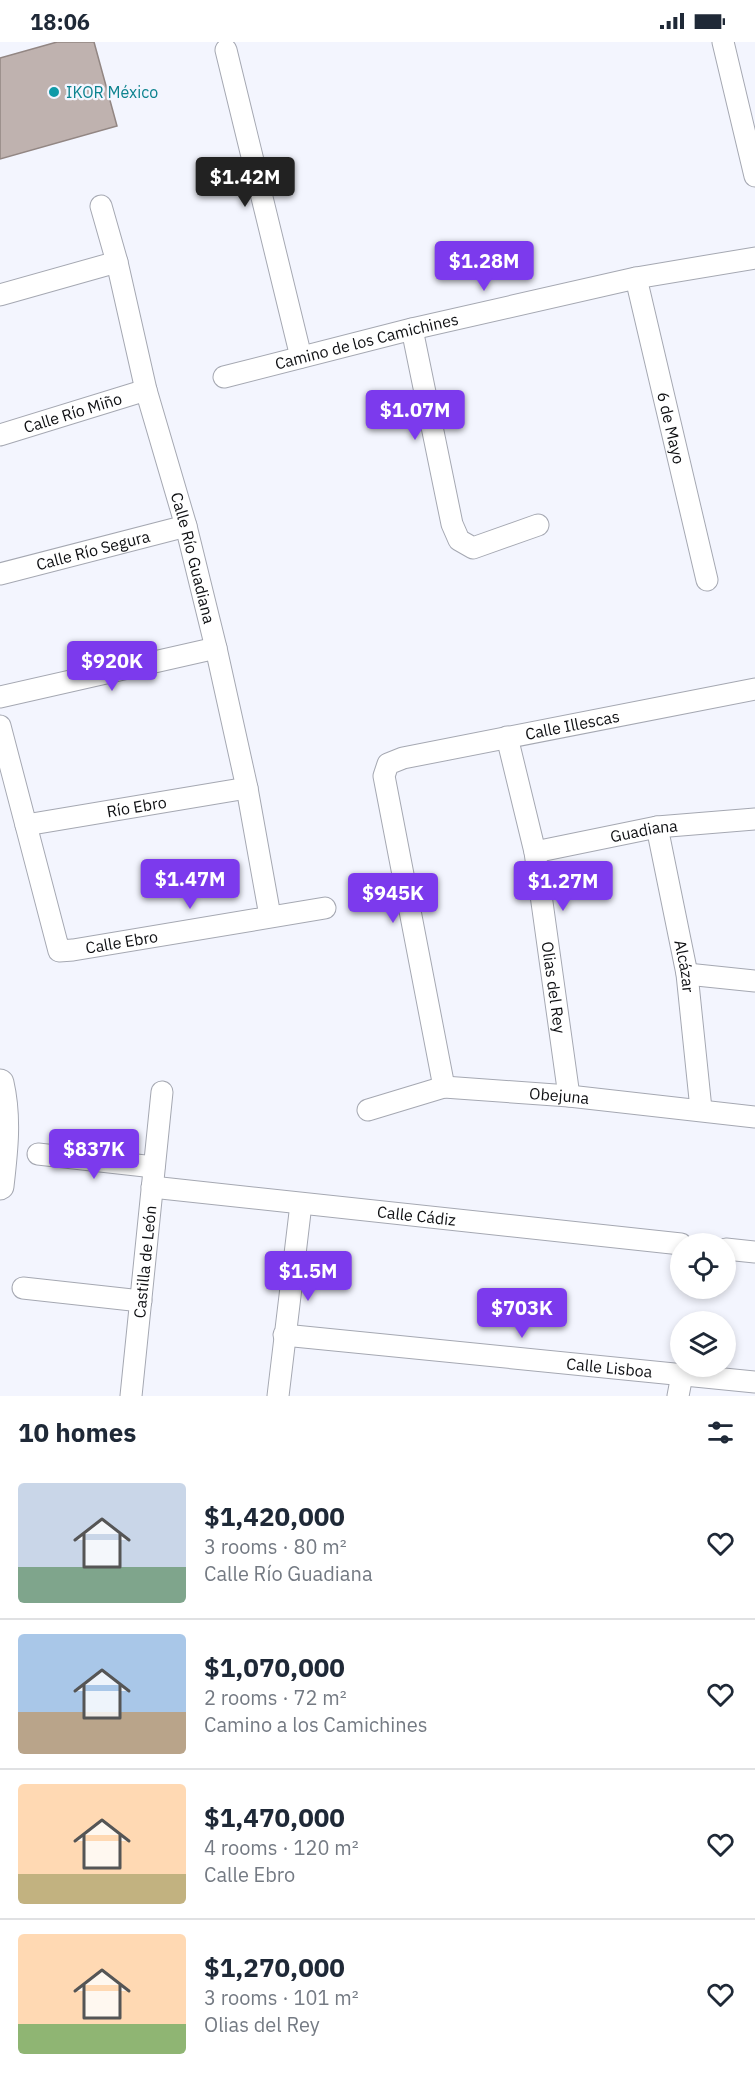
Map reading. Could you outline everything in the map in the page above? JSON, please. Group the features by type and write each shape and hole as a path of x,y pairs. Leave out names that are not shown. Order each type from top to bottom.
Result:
{"street":[{"path":"723,42 755,176"},
{"path":"226,50 301,357"},
{"name":"Calle Río Guadiana","path":"101,206 117,262 146,390 186,526 216,648 247,788 270,916"},
{"name":"Camino de los Camichines","path":"224,377 412,329 636,278 755,258"},
{"path":"0,295 117,262"},
{"name":"6 de Mayo","path":"636,278 707,580"},
{"path":"412,329 452,524 459,540 473,548 538,525"},
{"name":"Calle Río Miño","path":"0,435 146,390"},
{"name":"Calle Río Segura","path":"0,574 186,526"},
{"path":"0,697 216,648"},
{"name":"Calle Illescas","path":"444,1087 384,776 388,764 403,758 755,689"},
{"path":"0,726 26,825"},
{"name":"Olias del Rey","path":"507,737 535,852 569,1096"},
{"name":"Río Ebro","path":"26,825 247,788"},
{"name":"Guadiana","path":"535,852 657,827 755,819"},
{"name":"Calle Ebro","path":"26,825 59,951 325,908"},
{"name":"Alcázar","path":"657,827 687,974 701,1109"},
{"path":"687,974 755,981"},
{"path":"0,1083 5,1128 0,1186"},
{"name":"Obejuna","path":"368,1110 444,1087 569,1096 701,1109 755,1117"},
{"name":"Castilla de León","path":"131,1396 162,1092"},
{"name":"Calle Cádiz","path":"38,1154 301,1204 670,1243"},
{"path":"278,1396 301,1204"},
{"path":"736,1250 755,1252"},
{"path":"23,1288 141,1300"},
{"name":"Calle Lisboa","path":"284,1335 670,1374"},
{"path":"678,1396 681,1377"},
{"name":"Calle Lisboa","path":"702,1377 755,1382"}],"building":[{"name":"IKOR México","path":"57,42 94,42 117,126 0,159 0,58"}],"place":[{"name":"IKOR México","path":"54,92"}]}
